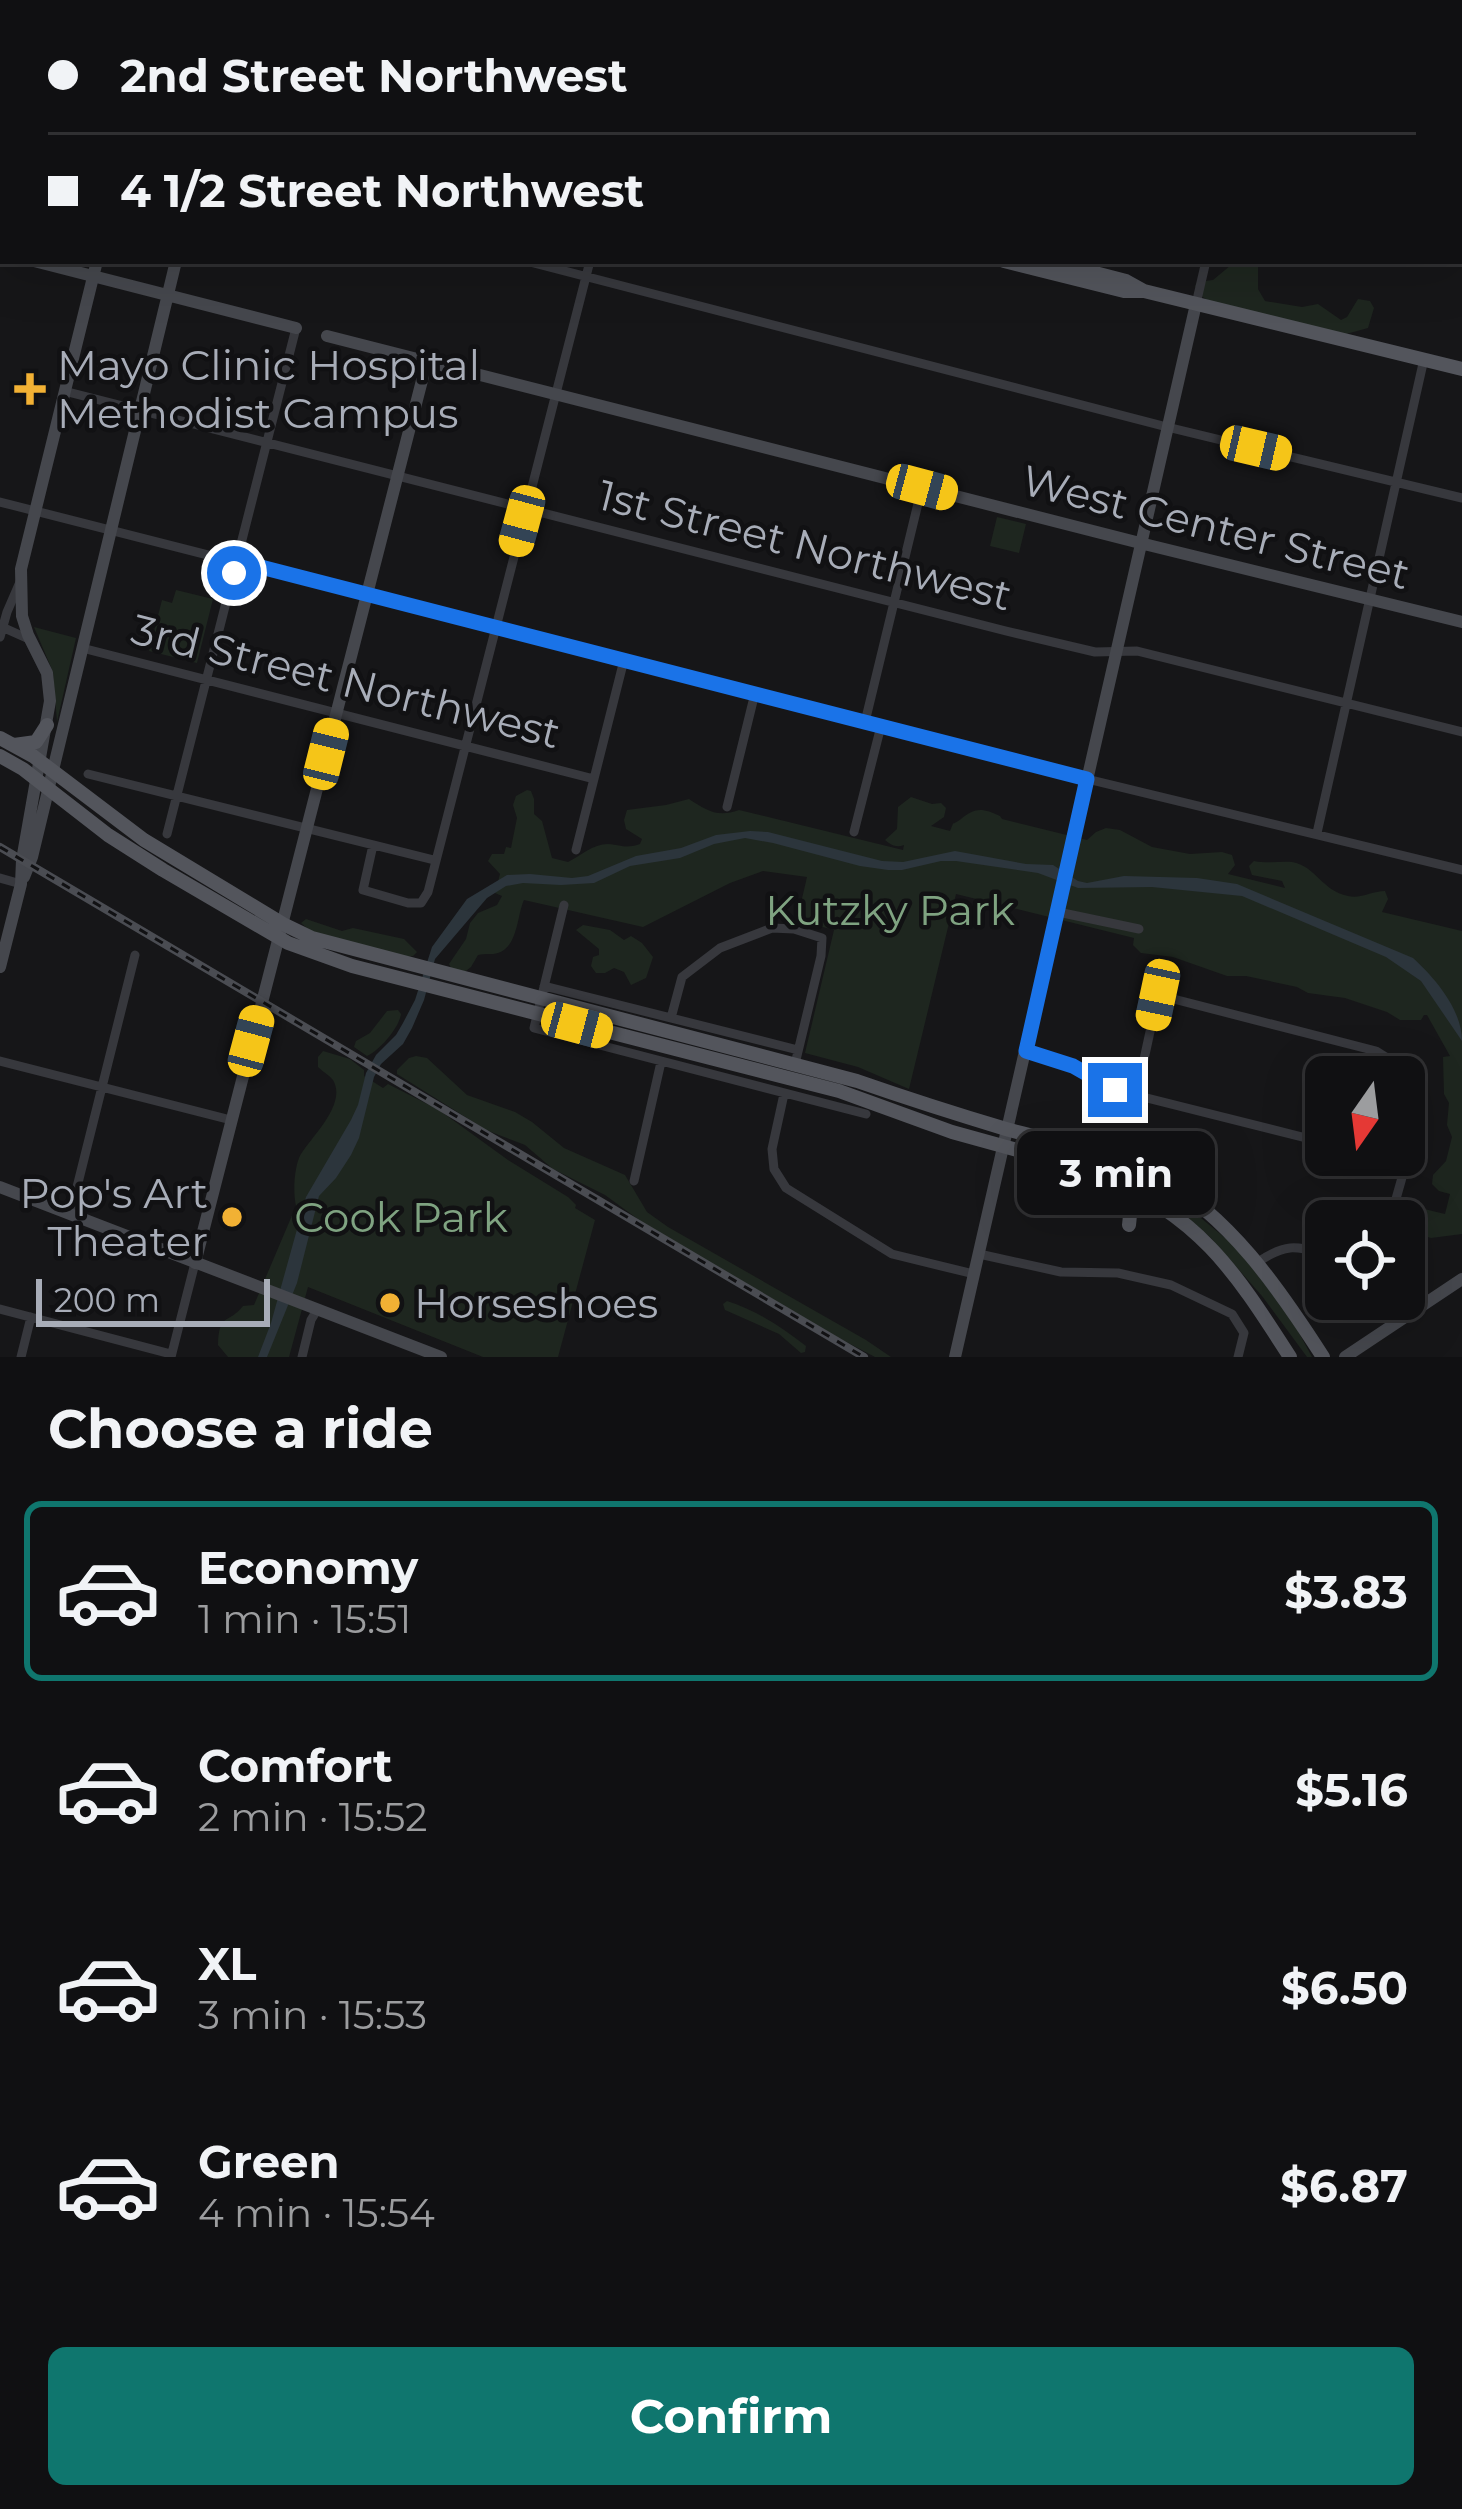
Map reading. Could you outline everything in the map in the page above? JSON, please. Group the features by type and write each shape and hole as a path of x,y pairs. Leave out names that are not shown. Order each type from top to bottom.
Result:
{"main road":[{"path":"46,264 296,328"},
{"path":"46,767 49,681 22,616 20,582 96,264"},
{"path":"21,884 22,860 82,648 175,264"},
{"path":"1016,264 1462,369"},
{"path":"1061,264 1126,280 1144,291"},
{"path":"955,1357 1196,304"},
{"name":"West Center Street","path":"327,336 1462,622"},
{"path":"195,1263 427,361"},
{"path":"7,741 36,742 47,725"},
{"path":"7,741 125,828 325,959 403,971 539,1007 838,1091 941,1128 1115,1180 1168,1211 1220,1254 1290,1357"},
{"path":"0,756 137,854 280,931"},
{"path":"0,967 42,815 42,783"},
{"path":"42,815 51,807 69,804"},
{"path":"539,1007 797,1057 857,1081 1007,1129 1106,1154 1155,1174 1211,1215 1258,1262 1323,1357"},
{"path":"1115,1180 1132,1206 1129,1225 1146,1209 1168,1211"},
{"path":"0,1187 441,1357"},
{"path":"1425,1303 1462,1279"},
{"path":"1345,1357 1399,1320"}],"street":[{"path":"538,264 1462,498"},
{"path":"373,845 363,890 417,905 425,899 589,264"},
{"path":"1196,304 1205,264"},
{"path":"167,834 296,328"},
{"path":"1317,833 1424,359"},
{"name":"1st Street Northwest","path":"64,391 894,603 1095,652 1137,650 1462,732"},
{"path":"865,722 922,487"},
{"path":"0,502 1462,870"},
{"path":"20,582 1,630 31,640"},
{"name":"3rd Street Northwest","path":"82,648 594,779"},
{"path":"576,850 624,659"},
{"path":"727,807 754,693"},
{"path":"854,832 881,726"},
{"path":"88,774 434,860"},
{"path":"0,878 21,884"},
{"path":"539,1007 564,904"},
{"path":"1058,912 1139,929"},
{"path":"539,1007 670,1018 797,1057 821,938 794,928 772,928 720,948 682,977 670,1018"},
{"path":"70,1215 135,956"},
{"path":"1136,1096 1158,995 1382,1056"},
{"path":"539,1007 661,1062 866,1114"},
{"path":"1026,1051 1054,1058 1115,1090 1305,1138"},
{"path":"0,1061 230,1120"},
{"path":"634,1181 661,1062"},
{"path":"784,1094 772,1149 786,1188 892,1254 974,1274"},
{"path":"1258,1262 1284,1247 1305,1249"},
{"path":"979,1255 1061,1272 1118,1273 1171,1285 1232,1313 1244,1333 1238,1357"},
{"path":"0,1309 171,1356 195,1263"},
{"path":"302,1357 312,1308"},
{"path":"21,1357 31,1317"}],"green space":[{"path":"1231,265 1258,265 1258,289 1265,301 1302,307 1318,304 1341,320 1358,299 1370,301 1374,308 1368,328 1339,336 1210,302 1197,293 1197,282 1213,280"},
{"path":"997,517 1026,524 1019,553 990,546"},
{"path":"176,590 213,599 197,663 149,651 162,600 172,603"},
{"path":"34,627 76,638 57,722 53,672"},
{"name":"Kutzky Park","path":"531,791 534,814 542,821 552,858 568,862 602,845 640,844 642,839 626,829 627,810 689,799 712,812 739,810 903,850 904,845 885,840 897,829 898,807 911,797 941,803 946,808 944,817 931,826 950,831 966,815 984,810 1002,819 1087,840 1106,828 1152,847 1190,854 1222,852 1232,855 1235,865 1228,874 1285,888 1282,881 1252,875 1249,866 1254,861 1292,862 1348,896 1385,891 1388,899 1382,912 1462,931 1462,1234 1425,1236 1425,1209 1445,1214 1450,1194 1432,1184 1433,1175 1446,1161 1452,1137 1447,1125 1443,1057 1450,1056 1427,1015 1421,1020 1400,1020 1345,998 1227,976 1173,957 1141,953 1133,945 1134,938 956,894 909,1089 858,1067 805,1053 834,930 797,920 807,877 763,871 643,927 524,900 505,950 478,955 462,974 453,972 449,964 466,939 470,923 478,913 497,905 502,896 495,893 500,874 488,861 492,854 504,854 506,847 511,848 516,796"},
{"path":"306,919 342,931 353,928 404,939 417,952 406,957 336,942 311,931 301,923"},
{"path":"583,925 642,943 653,957 646,978 631,985 624,972 614,968 596,973 591,966 599,949 576,930"},
{"path":"398,1010 397,1026 378,1049 367,1056 354,1047 387,1011"},
{"name":"Cook Park","path":"323,1051 350,1059 383,1088 388,1084 439,1110 595,1220 558,1357 483,1357 308,1287 289,1357 228,1357 218,1345 222,1323 243,1306 254,1305 296,1206 299,1158 335,1100 333,1080 318,1067"},
{"path":"416,1056 427,1058 467,1095 515,1112 564,1148 625,1175 647,1212 668,1227 891,1357 875,1357 837,1337 642,1222 605,1195 553,1169 525,1145 486,1130 397,1074"},
{"path":"1084,1156 1128,1168 1184,1204 1236,1247 1291,1318 1312,1357 1307,1357 1211,1238 1171,1203"},
{"path":"727,1301 779,1326 806,1346 805,1352 779,1334 725,1310"}],"shaded area":[{"path":"750,831 882,861 903,862 955,851 1053,865 1087,883 1124,876 1237,884 1413,958 1446,996 1458,1018 1462,1041 1421,981 1386,957 1242,896 1152,887 1078,888 1038,873 956,861 888,870 745,838 680,858 630,866 594,883 506,886 487,898 435,959 412,1028 374,1077 351,1155 319,1196 297,1283 267,1357 258,1357 306,1197 351,1120 366,1073 396,1035 415,1000 432,947 467,899 507,875 588,876 636,856"}],"railway":[{"path":"0,847 864,1357"}],"place":[{"name":"Mayo Clinic Hospital Methodist Campus","path":"30,389"},
{"name":"Pop's Art Theater","path":"232,1217"},
{"name":"Horseshoes","path":"390,1303"}],"route":[{"path":"234,573 237,561 1087,779 1026,1051 1073,1066 1115,1090"}]}
